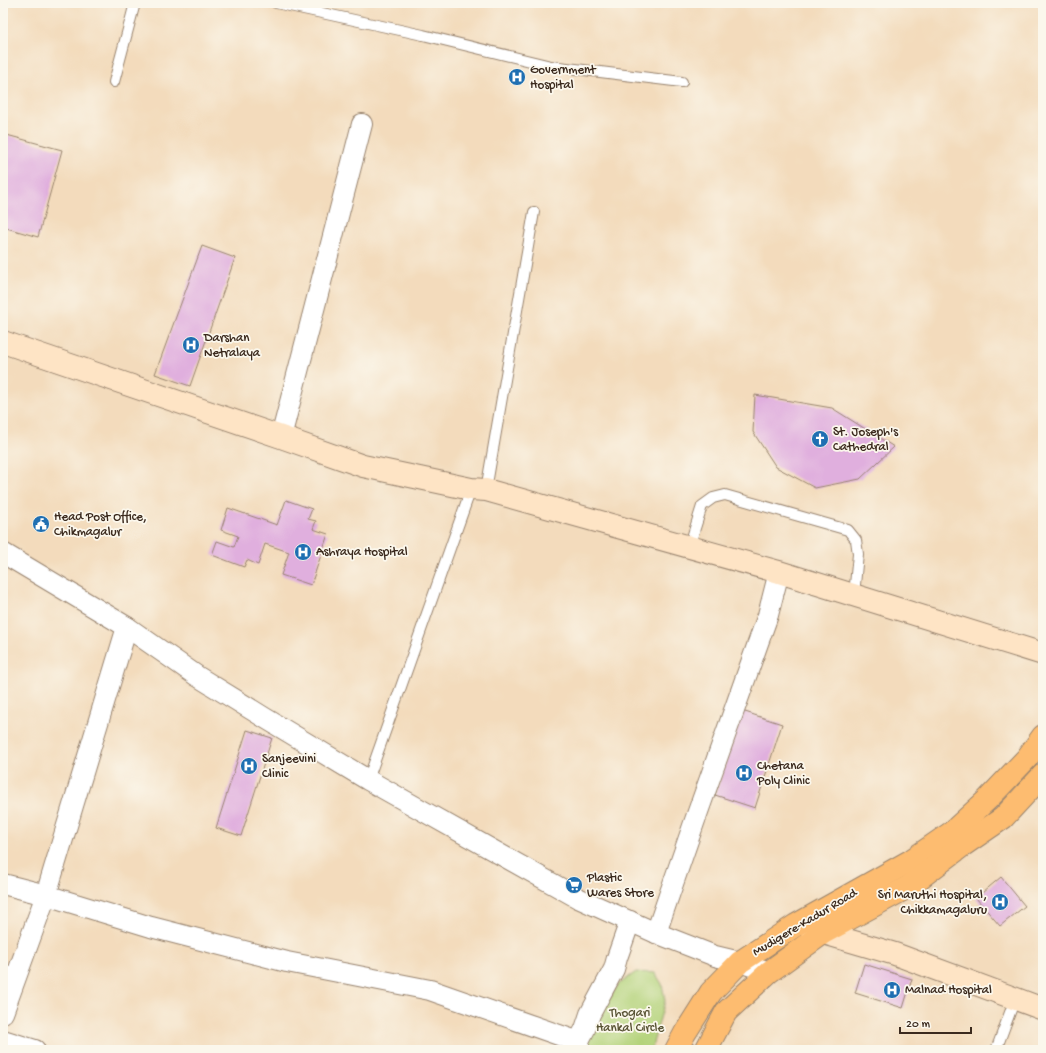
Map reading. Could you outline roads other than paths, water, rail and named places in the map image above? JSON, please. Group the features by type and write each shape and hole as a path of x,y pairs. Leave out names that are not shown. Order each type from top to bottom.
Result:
{"highway":[{"name":"Mudigere-Kadur Road","path":"676,1050 711,992 740,962 796,925 910,861 952,832 988,799 1027,758 1043,736"},
{"name":"Mudigere-Kadur Road","path":"706,1050 726,1012 769,972 822,933 908,887 1002,818 1043,774"}],"street":[{"path":"281,436 362,124"},
{"path":"3,342 281,436 363,466 479,489 689,547 779,572 1043,654"},
{"path":"3,553 127,627 197,676 368,780 578,898 656,933 715,956 740,962 769,972"},
{"path":"656,933 768,615 779,572"},
{"path":"3,1013 46,895 127,627"},
{"path":"3,884 46,895 151,927 287,962 430,990 577,1046 590,1014 614,970 630,921"},
{"path":"796,925 895,954 1043,1009"},
{"path":"3,1040 35,1050"}],"lane":[{"path":"114,82 135,3"},
{"path":"276,3 423,35 551,66 682,82"},
{"path":"368,780 479,489 534,212"},
{"path":"689,547 702,506 713,498 725,495 848,530 856,540 858,554 854,595"},
{"path":"996,1050 1015,999"}],"place":[{"name":"Government Hospital","path":"517,77"},
{"name":"Darshan Netralaya","path":"191,345"},
{"name":"St. Joseph's Cathedral","path":"820,439"},
{"name":"Head Post Office, Chikmagalur","path":"41,524"},
{"name":"Ashraya Hospital","path":"303,552"},
{"name":"Sanjeevini Clinic","path":"249,766"},
{"name":"Chetana Poly Clinic","path":"744,773"},
{"name":"Plastic Wares Store","path":"574,885"},
{"name":"Sri Maruthi Hospital, Chikkamagaluru","path":"1000,902"},
{"name":"Malnad Hospital","path":"892,990"}],"park label":[{"name":"Thogari Hankal Circle","path":"630,1020"}]}
